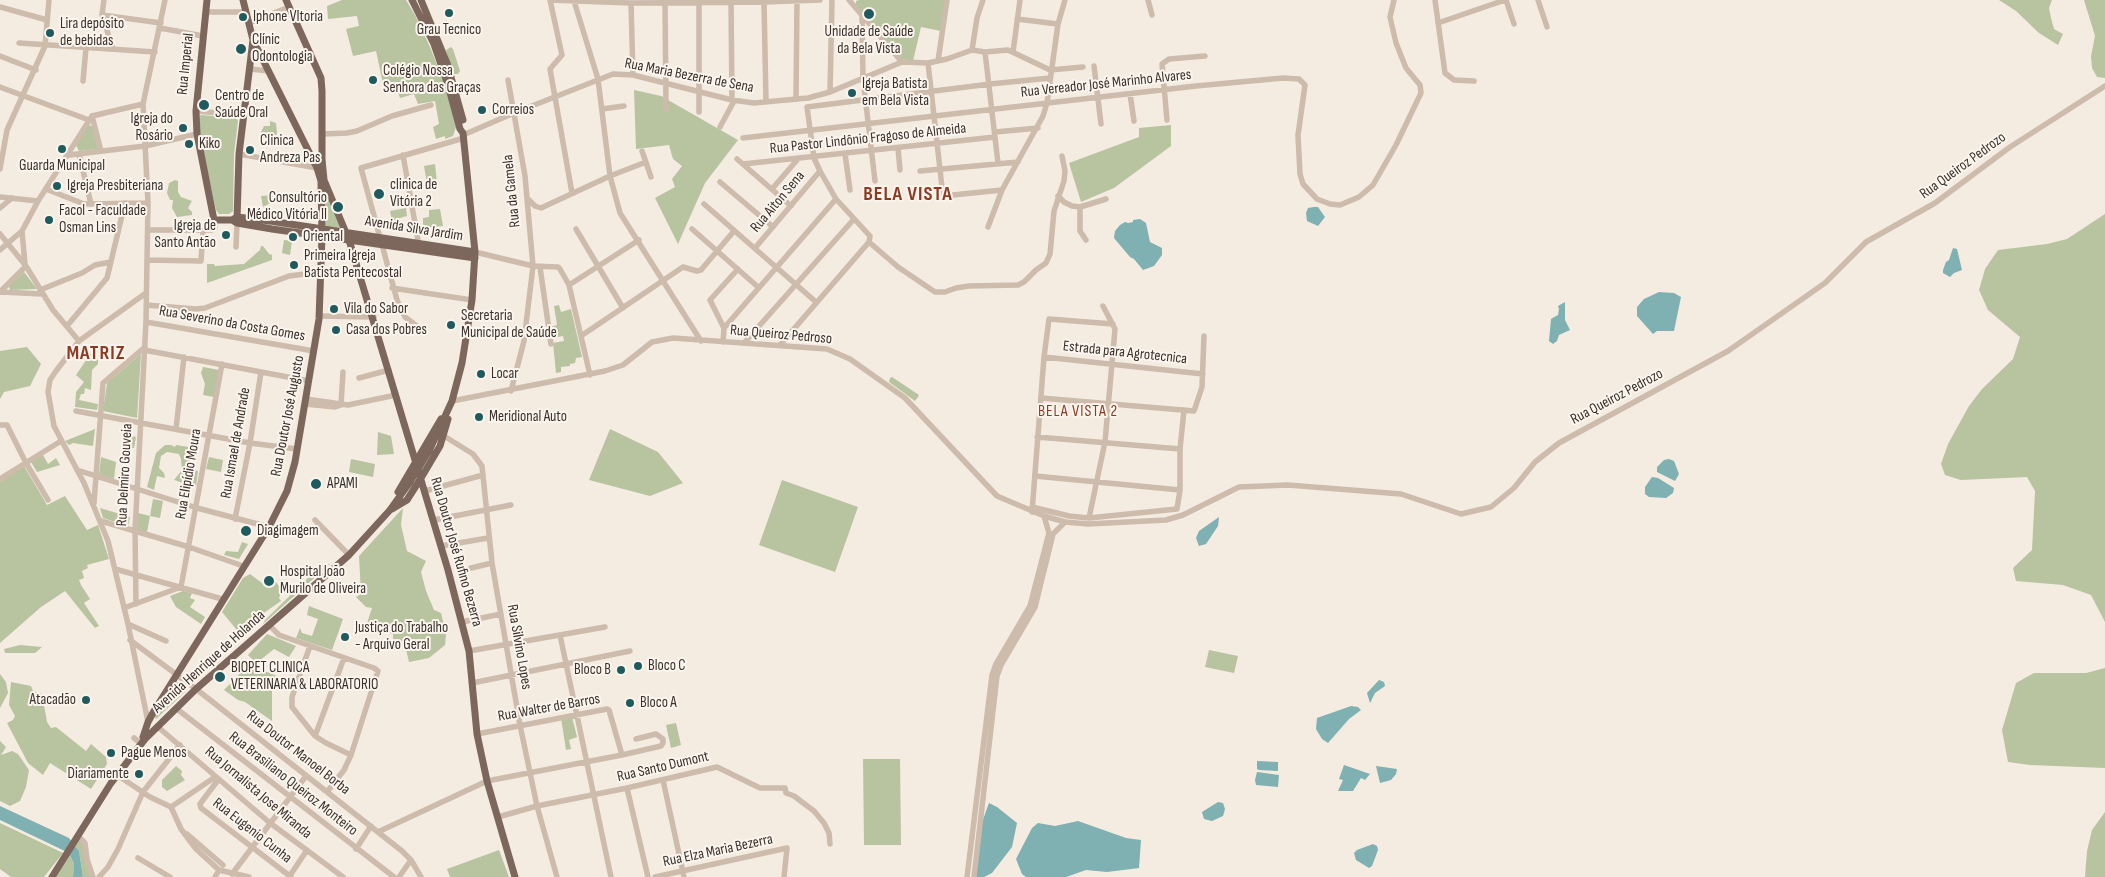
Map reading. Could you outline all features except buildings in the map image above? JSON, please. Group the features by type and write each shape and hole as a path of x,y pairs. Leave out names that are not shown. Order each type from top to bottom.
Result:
{"main road":[{"name":"Rua Imperial","path":"207,0 196,111 197,134 214,220"},
{"path":"243,0 253,40 313,160 320,168"},
{"name":"Avenida Henrique de Holanda","path":"52,877 117,775 142,743 196,689 350,555 390,510 429,451 449,409 462,363 472,300 475,255 463,135 434,44 412,0"},
{"path":"421,0 453,80 464,127 463,135"},
{"path":"287,4 321,78 323,134 320,168 323,181"},
{"path":"235,220 239,154 253,40"},
{"path":"313,160 322,159"},
{"name":"Rua Doutor José Rufino Bezerra","path":"323,181 347,232 434,520 469,651 472,702 487,781 515,877"},
{"name":"Rua Doutor José Augusto","path":"137,740 222,599 269,527 287,491 306,402 320,316 323,181"},
{"name":"Avenida Silva Jardim","path":"214,220 235,220 322,232 347,232 380,240 475,255"},
{"name":"Avenida Silva Jardim","path":"322,232 349,240 380,240"},
{"path":"383,517 439,421 449,409"},
{"path":"390,510 407,500 422,478 444,436 449,409"},
{"path":"76,838 76,834 110,779 137,740 196,689"}],"street":[{"path":"0,169 8,130 45,46 50,0"},
{"path":"104,0 102,14 112,49"},
{"path":"145,146 143,104 165,0"},
{"path":"572,193 550,69 562,55 550,0 631,3 820,0"},
{"path":"830,92 832,0"},
{"path":"845,0 850,0 902,62"},
{"path":"938,61 948,0"},
{"path":"983,0 977,18 972,50 985,52 1003,50 1013,52 1050,70 1083,67"},
{"path":"1013,52 1020,0"},
{"path":"988,227 1002,190 1038,128 1047,102 1058,24 1065,0"},
{"path":"1148,0 1152,15"},
{"name":"Rua Vereador José Marinho Alvares","path":"742,138 934,117 1047,102 1283,78 1298,79 1305,85 1298,135 1300,174 1303,184 1317,199 1330,204 1340,205 1359,197 1370,189 1379,178 1421,93 1420,84 1406,68 1396,44 1390,17 1394,0"},
{"path":"1435,0 1445,73 1454,80 1474,81"},
{"path":"1438,23 1506,0 1514,24"},
{"path":"1538,0 1547,27"},
{"path":"574,1 598,79 610,176 620,213 665,280 701,340"},
{"path":"796,99 797,1"},
{"path":"699,2 699,112"},
{"path":"720,127 733,100 731,2"},
{"path":"764,2 766,102"},
{"path":"631,3 633,75"},
{"path":"666,3 666,109"},
{"path":"249,23 287,4"},
{"path":"0,7 47,20"},
{"path":"206,12 246,12"},
{"path":"102,14 203,36"},
{"path":"862,16 863,79 875,181"},
{"path":"1017,19 1058,24"},
{"path":"832,29 862,29"},
{"path":"19,43 155,52"},
{"path":"83,81 86,48"},
{"name":"Rua Maria Bezerra de Sena","path":"380,240 361,168 463,135 613,74 633,75 733,100 754,103 796,99 830,92 902,62 928,63 972,50"},
{"path":"985,52 998,163"},
{"path":"0,56 36,70"},
{"path":"1167,120 1162,66 1164,61 1205,56"},
{"path":"928,63 943,196 1002,190"},
{"path":"1094,66 1101,124"},
{"path":"250,70 269,72"},
{"path":"780,345 870,242 870,236 836,199 820,171 814,158 807,106 1050,78"},
{"name":"Rua da Gamela","path":"508,80 525,176 533,266 524,341 511,391"},
{"name":"Rua Queiroz Pedrozo","path":"1089,521 1175,518 1239,487 1288,485 1401,494 1461,514 1491,508 1514,488 1535,462 1552,448 1728,351 1825,283 1866,242 1935,203 2010,147 2105,86"},
{"path":"0,87 90,118 143,104"},
{"path":"1130,94 1134,121"},
{"path":"323,134 358,131 392,116 431,105"},
{"path":"602,109 624,106"},
{"path":"196,111 243,115"},
{"path":"90,118 101,151"},
{"path":"0,250 22,231 38,201 90,118"},
{"name":"Rua Pastor Lindônio Fragoso de Almeida","path":"743,164 797,160 936,144 1038,128"},
{"path":"68,155 145,146 197,134"},
{"name":"Rua Delmiro Gouveia","path":"136,604 134,531 146,322 148,230 145,146"},
{"path":"898,148 900,170"},
{"path":"642,151 652,176"},
{"path":"79,154 91,204"},
{"path":"239,154 320,168"},
{"path":"845,154 850,190"},
{"path":"403,155 419,246"},
{"path":"870,242 898,267 934,292 945,292 962,286 1018,285 1024,282 1048,260 1054,211 1065,171 1062,156"},
{"path":"737,159 791,206"},
{"path":"772,189 797,160"},
{"path":"527,198 535,206 541,208 610,176 646,162"},
{"path":"920,172 1018,162"},
{"name":"Rua Aiton Sena","path":"755,248 820,171"},
{"path":"720,182 773,227"},
{"path":"46,189 84,204 148,203"},
{"path":"1058,196 1064,202 1080,207 1106,199"},
{"path":"0,197 38,201"},
{"path":"0,208 12,198"},
{"path":"724,328 836,199"},
{"path":"66,326 107,278 124,203"},
{"path":"704,204 816,302"},
{"path":"1080,207 1080,231 1086,240"},
{"path":"744,343 854,219"},
{"path":"148,230 213,230 214,220"},
{"path":"235,220 236,247"},
{"path":"576,229 623,308"},
{"path":"692,229 758,287"},
{"path":"581,336 684,267 697,271 701,270 734,230"},
{"path":"22,231 26,266"},
{"path":"147,260 201,261 203,231"},
{"path":"0,234 26,266 41,292 79,341"},
{"path":"380,240 392,288 406,317 422,330"},
{"path":"569,285 639,240"},
{"path":"475,255 533,266 558,268 569,285 590,375"},
{"path":"1,292 41,292 95,265 110,262"},
{"path":"1,292 26,266"},
{"path":"540,267 551,344"},
{"path":"723,342 724,328 710,300 738,269"},
{"path":"137,301 204,308 289,276 321,272"},
{"path":"392,288 472,300"},
{"path":"146,294 90,331 79,341 56,371 48,386 51,416 61,441 101,521 115,568 148,722"},
{"path":"1089,521 1105,442 1115,329 1103,306"},
{"path":"320,316 374,317"},
{"path":"1114,324 1049,318 1040,398 1032,509 1089,521 1174,511 1178,506 1180,490 1180,449 1184,410"},
{"name":"Rua Severino da Costa Gomes","path":"146,322 314,351"},
{"path":"1040,398 1194,411 1200,393 1203,374 1204,336"},
{"name":"Rua Queiroz Pedroso","path":"452,401 590,375 622,365 652,342 673,338 832,350 850,359 912,404 997,496 1032,509 1044,516 1065,522 1089,521"},
{"path":"94,506 104,381 144,349 309,381"},
{"path":"176,429 184,357"},
{"name":"Estrada para Agrotecnica","path":"1044,357 1203,374"},
{"name":"Rua Elipídio Moura","path":"181,587 222,364"},
{"path":"359,378 389,370"},
{"name":"Rua Ismael de Andrade","path":"235,519 250,443 261,372"},
{"path":"341,405 343,372"},
{"path":"306,402 335,407 396,395"},
{"path":"76,411 250,443 297,449"},
{"path":"3,425 48,500"},
{"name":"Rua Silvino Lopes","path":"444,436 473,454 482,466 488,538 508,645 511,676 520,725 537,806 558,877"},
{"path":"1037,437 1180,449"},
{"path":"0,479 61,441"},
{"path":"77,470 136,490 269,527"},
{"path":"425,492 483,475"},
{"path":"1035,476 1180,490"},
{"path":"434,520 511,505"},
{"path":"967,877 992,676 996,664 1030,606 1049,533 1044,516"},
{"path":"315,520 350,555"},
{"path":"101,521 189,547 243,566"},
{"path":"974,877 997,676 1001,665 1035,607 1053,534 1065,522"},
{"path":"441,546 488,538"},
{"path":"471,568 492,563"},
{"path":"115,568 222,599"},
{"path":"124,608 181,587"},
{"path":"462,622 501,614"},
{"path":"128,624 166,641"},
{"path":"270,626 279,635 376,670 378,673 351,755 344,770 327,792"},
{"path":"469,651 605,627"},
{"path":"560,634 611,877"},
{"name":"Rua Doutor Manoel Borba","path":"130,640 196,689 402,851 411,860 421,877"},
{"path":"310,646 291,702 294,712 315,736 351,755"},
{"path":"472,683 630,651"},
{"path":"315,736 344,658"},
{"name":"Rua Walter de Barros","path":"477,734 604,708 609,710 622,755"},
{"name":"Rua Brasiliano Queiroz Monteiro","path":"177,709 394,877"},
{"name":"Rua Jornalista Jose Miranda","path":"158,727 270,823 343,877"},
{"path":"378,832 487,781 622,755 661,746 663,743 663,739 656,734 636,738"},
{"path":"99,877 108,867 118,849 143,792 180,745"},
{"name":"Rua Santo Dumont","path":"498,817 537,806 717,767 760,788 785,788 786,793 794,796 814,811 824,822 829,833 830,844"},
{"path":"117,775 143,792 171,806 181,829 196,849 232,874 249,877"},
{"path":"232,874 251,846 306,776"},
{"path":"171,806 217,779"},
{"name":"Rua Eugenio Cunha","path":"217,779 200,804 200,808 290,877"},
{"path":"663,780 683,874"},
{"path":"627,788 648,877"},
{"path":"356,848 371,826"},
{"path":"76,838 85,843 87,859 93,877"},
{"name":"Rua Elza Maria Bezerra","path":"655,877 683,874 787,848 784,877"},
{"path":"290,877 307,850"},
{"path":"138,858 170,877"},
{"path":"399,877 411,860"},
{"path":"215,877 221,867"}],"green space":[{"path":"342,0 406,0 430,47 449,96 456,127 453,136 445,139 445,136 436,139 433,127 439,124 435,101 418,104 414,94 400,98 398,92 385,93 376,51 353,56 346,29 359,26 357,16 328,19 327,6"},
{"path":"946,0 941,31 921,27 913,61 901,59 856,5 856,1"},
{"path":"1999,0 2052,0 2049,8 2054,29 2063,34 2058,45 2039,33 2016,11"},
{"path":"2084,0 2105,0 2105,78 2097,77 2092,68 2091,56 2095,36"},
{"path":"451,47 460,71 458,74 453,74 446,50"},
{"path":"634,90 661,96 738,140 705,183 678,244 655,198 675,187 672,179 682,166 673,159 669,145 636,149"},
{"path":"201,115 236,118 238,121 234,154 233,211 229,214 219,214 216,210 199,133"},
{"path":"270,121 276,123 277,133 275,138 266,137 261,132 264,126 270,126"},
{"path":"88,125 92,126 98,149 79,151 76,145"},
{"path":"1171,125 1171,146 1114,188 1081,202 1069,163 1139,137 1139,128"},
{"path":"435,164 437,182 427,184 424,166"},
{"path":"175,180 178,181 178,192 181,197 192,201 188,208 192,215 177,217 172,208 173,200 170,200 167,193 169,183"},
{"path":"324,183 344,231 324,228"},
{"path":"274,195 272,202 263,207 261,196"},
{"path":"406,208 407,216 400,218 400,221 394,223 390,211"},
{"path":"440,209 443,226 423,228 423,218 429,217 429,210"},
{"path":"2105,214 2105,622 2091,595 2063,585 2016,581 2013,568 2032,550 2035,491 2027,477 1961,480 1945,475 1941,464 1948,444 1969,406 1982,389 2013,359 2020,337 1988,310 1979,290 1985,269 1998,250 2047,244 2067,239"},
{"path":"284,240 292,241 290,255 282,253"},
{"path":"261,246 272,255 272,260 207,283 207,264 214,264 215,266 244,264 260,250"},
{"path":"24,272 37,289 10,290 9,286"},
{"path":"559,305 561,312 571,309 582,357 576,358 575,363 570,364 570,366 561,367 561,372 556,373 553,343 564,341 563,336 552,338 551,327 557,325 554,306"},
{"path":"27,347 41,364 30,386 4,392 0,399 0,351"},
{"path":"91,353 98,360 98,364 92,370 91,390 85,388 84,394 81,394 79,400 98,404 97,410 75,407 76,392 84,382 76,375"},
{"path":"141,354 137,418 103,411 107,383"},
{"path":"203,367 219,370 214,397 203,395 205,384 201,373"},
{"path":"892,377 919,395 915,401 889,382"},
{"path":"95,429 93,446 73,443 69,445 65,441"},
{"path":"610,429 658,452 683,483 650,496 589,480"},
{"path":"378,432 391,436 394,454 377,455"},
{"path":"123,436 136,437 134,448 124,448 122,445"},
{"path":"165,445 195,448 191,469 198,471 196,487 174,480 182,470 181,459 179,454 167,452 161,456 159,468 164,473 165,478 157,476 154,490 147,487 156,453"},
{"path":"43,455 48,464 56,458 60,465 37,472 31,462"},
{"path":"101,457 116,462 114,479 99,475"},
{"path":"209,457 223,460 221,472 206,469"},
{"path":"351,459 375,464 373,477 349,472"},
{"path":"24,466 47,505 65,496 87,530 98,525 109,559 87,565 88,568 82,571 84,578 79,580 90,599 84,603 99,626 95,628 65,591 41,607 0,643 0,482"},
{"path":"782,480 858,507 835,572 759,545"},
{"path":"153,499 163,501 160,518 150,516"},
{"path":"100,508 130,517 128,526 103,518"},
{"path":"403,508 401,525 407,551 426,561 421,572 426,591 434,610 441,613 446,634 445,645 429,658 409,662 405,645 393,642 393,634 366,626 372,608 366,607 356,597 361,594 359,556"},
{"path":"138,513 150,516 147,532 138,530"},
{"path":"242,542 248,544 239,559 224,555 226,551 238,552"},
{"path":"331,563 263,624 313,573"},
{"path":"250,574 266,586 274,579 282,591 279,598 281,601 258,617 241,635 222,612 243,578"},
{"path":"183,591 192,593 190,598 195,600 190,607 205,617 201,624 176,607 170,596"},
{"path":"309,606 343,619 332,650 296,638 300,628 302,633 312,636 318,619 307,615"},
{"path":"267,634 296,646 289,657 274,649 253,666 279,677 272,689 272,721 224,690 253,660 248,655"},
{"path":"20,645 42,647 35,653 5,653 4,649"},
{"path":"1209,650 1238,656 1234,673 1205,667"},
{"path":"2105,668 2105,768 2030,765 2008,762 2002,730 2016,683 2034,673 2086,673"},
{"path":"0,674 6,682 8,693 0,708"},
{"path":"11,682 31,686 33,691 42,694 47,722 51,728 56,727 86,751 91,744 106,757 107,764 91,789 50,763 43,775 28,763 7,723 13,720 15,716 9,705"},
{"path":"177,682 186,691 156,719 155,716"},
{"path":"572,717 577,737 569,740 571,749 566,750 561,718"},
{"path":"676,723 681,745 671,748 666,725"},
{"path":"0,741 6,747 1,755 12,751 18,754 29,770 26,787 20,801 10,806 0,801"},
{"path":"863,759 900,759 901,845 864,845"},
{"path":"176,766 182,771 181,775 185,780 167,791 162,787 162,780"},
{"path":"2105,812 2105,877 2085,877 2087,851 2092,830"},
{"path":"0,823 63,853 44,877 11,877 0,869"},
{"path":"78,838 85,844 92,877 83,877 79,851 74,844"},
{"path":"499,850 509,877 450,877 447,869"},
{"path":"69,853 74,864 73,877 56,877"}],"water":[{"path":"1318,207 1325,217 1318,226 1307,221 1306,213 1308,208"},
{"path":"1140,219 1146,223 1150,242 1162,248 1162,255 1154,266 1143,270 1114,238 1115,231 1120,225"},
{"path":"1953,248 1957,249 1962,270 1950,277 1943,273 1943,270"},
{"path":"1659,292 1674,293 1681,297 1674,331 1657,331 1653,334 1637,316 1637,307 1644,299"},
{"path":"1565,302 1565,320 1570,330 1559,335 1557,341 1553,344 1549,341 1551,319 1558,315 1558,306"},
{"path":"1664,460 1674,461 1679,474 1675,481 1657,472 1657,467"},
{"path":"1652,477 1658,478 1674,488 1673,493 1666,498 1649,497 1645,494 1645,487"},
{"path":"1219,517 1218,526 1206,544 1199,546 1196,538 1199,531"},
{"path":"1379,680 1384,682 1385,686 1375,693 1370,703 1367,693"},
{"path":"1351,706 1358,707 1361,710 1349,719 1328,743 1322,739 1316,729 1317,718"},
{"path":"1257,761 1278,762 1278,771 1259,770 1257,769"},
{"path":"1344,765 1370,774 1365,780 1361,778 1353,791 1338,791 1343,780 1339,779"},
{"path":"1376,766 1397,769 1396,774 1391,780 1380,783"},
{"path":"1257,772 1279,775 1278,787 1256,785"},
{"path":"1218,802 1223,803 1225,809 1223,816 1212,821 1204,819 1202,812"},
{"path":"989,803 1017,823 1012,847 992,873 984,877 974,877 981,825"},
{"path":"0,806 69,838 79,851 83,877 73,877 74,864 69,853 0,820"},
{"path":"1078,821 1126,838 1141,840 1139,868 1107,872 1086,870 1066,877 1026,877 1022,874 1016,859 1032,828 1038,823 1055,826"},
{"path":"1373,844 1377,846 1378,850 1372,866 1369,868 1356,860 1354,853"}],"place":[{"name":"Grau Tecnico","path":"449,13"},
{"name":"Unidade de Saúde da Bela Vista","path":"869,14"},
{"name":"Iphone VItoria","path":"243,17"},
{"name":"Lira depósito de bebidas","path":"50,33"},
{"name":"Clínic Odontologia","path":"241,49"},
{"name":"Colégio Nossa Senhora das Graças","path":"373,80"},
{"name":"Igreja Batista em Bela Vista","path":"852,93"},
{"name":"Centro de Saúde Oral","path":"204,105"},
{"name":"Correios","path":"482,110"},
{"name":"Igreja do Rosário","path":"183,128"},
{"name":"Kiko","path":"189,144"},
{"name":"Guarda Municipal","path":"62,149"},
{"name":"Clinica Andreza Pas","path":"250,150"},
{"name":"Igreja Presbiteriana","path":"57,186"},
{"name":"clinica de Vitória 2","path":"379,194"},
{"name":"Consultório Médico Vitória II","path":"338,207"},
{"name":"Facol - Faculdade Osman Lins","path":"49,220"},
{"name":"Igreja de Santo Antão","path":"226,235"},
{"name":"Oriental","path":"293,237"},
{"name":"Primeira Igreja Batista Pentecostal","path":"294,265"},
{"name":"Vila do Sabor","path":"334,309"},
{"name":"Secretaria Municipal de Saúde","path":"451,325"},
{"name":"Casa dos Pobres","path":"336,330"},
{"name":"Locar","path":"481,374"},
{"name":"Meridional Auto","path":"479,417"},
{"name":"APAMI","path":"316,484"},
{"name":"Diagimagem","path":"246,531"},
{"name":"Hospital João Murilo de Oliveira","path":"269,581"},
{"name":"Justiça do Trabalho - Arquivo Geral","path":"345,637"},
{"name":"Bloco C","path":"638,666"},
{"name":"Bloco B","path":"621,670"},
{"name":"BIOPET CLINICA VETERINARIA & LABORATORIO","path":"220,677"},
{"name":"Atacadão","path":"86,700"},
{"name":"Bloco A","path":"630,703"},
{"name":"Pague Menos","path":"111,753"},
{"name":"Diariamente","path":"139,774"}],"district":[{"name":"BELA VISTA","path":"908,195"},
{"name":"MATRIZ","path":"96,354"},
{"name":"BELA VISTA 2","path":"1078,412"}]}
